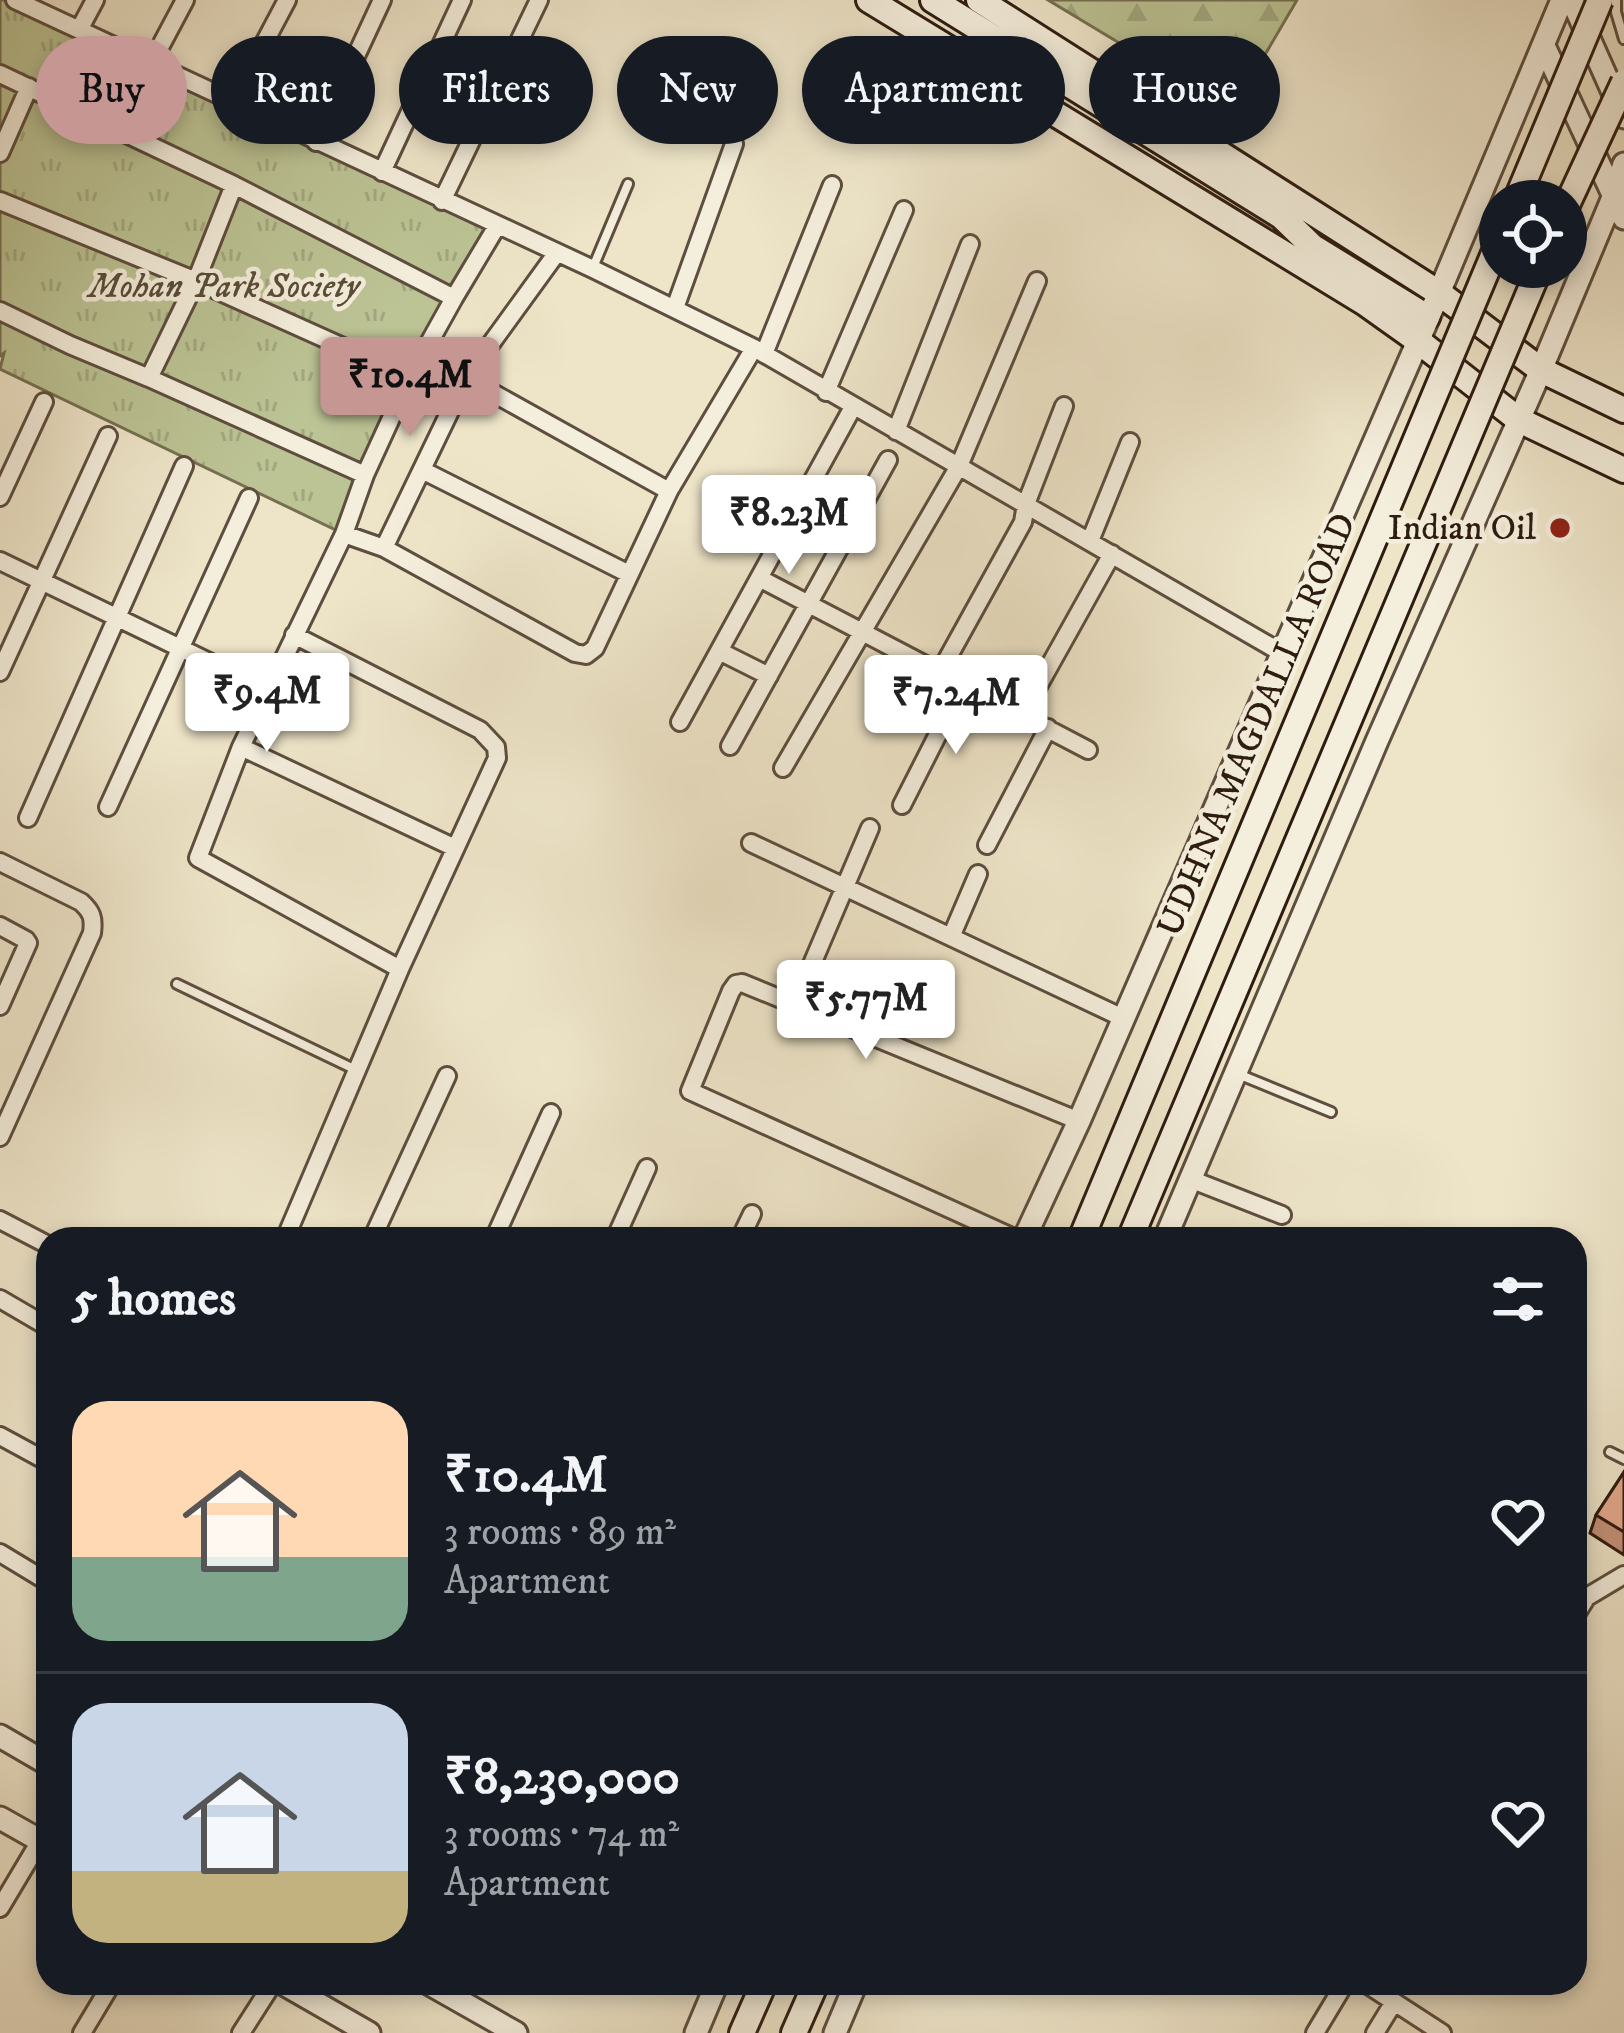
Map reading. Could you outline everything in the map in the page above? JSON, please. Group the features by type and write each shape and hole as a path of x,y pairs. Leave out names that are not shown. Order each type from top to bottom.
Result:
{"main road":[{"path":"869,0 1365,303 1422,328"},
{"path":"896,0 970,36"},
{"path":"933,0 974,36"},
{"path":"979,0 1439,293 1541,370 1624,410"},
{"path":"1525,180 1600,0"},
{"path":"1578,180 1624,82"},
{"path":"1065,98 1273,235 1313,247 1422,328 1519,420 1624,470"},
{"name":"UDHNA MAGDALLA ROAD","path":"1086,1227 1479,288"},
{"path":"1135,1227 1531,288"},
{"path":"742,2033 759,1995"},
{"path":"794,2033 811,1995"}],"street":[{"path":"15,0 93,36"},
{"path":"80,30 94,0"},
{"path":"166,36 185,0"},
{"path":"268,36 287,0"},
{"path":"365,36 382,0"},
{"path":"382,172 462,0"},
{"path":"442,201 539,0"},
{"path":"1026,1227 1079,1121 1562,0"},
{"path":"1572,0 1624,117"},
{"path":"1544,46 1624,218"},
{"path":"0,74 235,185 454,298"},
{"path":"0,153 28,87"},
{"path":"320,144 759,351 1282,653"},
{"path":"675,308 734,144"},
{"path":"1170,1227 1541,370 1624,164"},
{"path":"149,378 235,185"},
{"path":"344,534 384,548 581,655 591,653 668,491 759,351 832,185"},
{"path":"0,201 196,281 410,377"},
{"path":"826,392 904,210"},
{"path":"400,969 198,858 241,747 344,534 364,475 410,377 497,226"},
{"path":"896,431 970,244"},
{"path":"384,548 466,378 556,254"},
{"path":"783,768 959,466 1037,281"},
{"path":"0,311 364,475"},
{"path":"466,378 668,491"},
{"path":"0,497 44,402"},
{"path":"940,673 1023,522 1064,406"},
{"path":"680,722 853,407"},
{"path":"0,672 108,436"},
{"path":"1090,541 1130,442"},
{"path":"730,746 888,460"},
{"path":"28,818 184,466"},
{"path":"422,470 629,574"},
{"path":"108,807 249,498"},
{"path":"795,511 845,538"},
{"path":"1022,715 1112,554"},
{"path":"0,561 268,692"},
{"path":"759,578 1088,749"},
{"path":"290,1227 497,758 491,738 480,730 294,635"},
{"path":"719,651 769,676"},
{"path":"902,805 963,685"},
{"path":"987,844 1048,728"},
{"path":"241,747 455,848"},
{"path":"794,1004 870,828"},
{"path":"752,843 1123,1018"},
{"path":"0,862 81,902 91,911 93,922 0,1138"},
{"path":"951,937 978,874"},
{"path":"0,926 28,943 0,1006"},
{"path":"993,1227 690,1091 736,984 1079,1121"},
{"path":"378,1227 447,1076"},
{"path":"499,1227 551,1113"},
{"path":"620,1227 647,1168"},
{"path":"1190,1179 1282,1215"},
{"path":"746,1227 752,1214"},
{"path":"0,1220 36,1239"},
{"path":"0,1299 36,1320"},
{"path":"0,1436 36,1456"},
{"path":"0,1553 36,1575"},
{"path":"1587,1598 1624,1575"},
{"path":"0,1736 36,1757"},
{"path":"0,1818 36,1838"},
{"path":"0,1908 36,1855"},
{"path":"82,2033 105,1995"},
{"path":"242,2033 269,1995"},
{"path":"299,1995 369,2033"},
{"path":"449,1995 516,2033"},
{"path":"696,2033 712,1995"},
{"path":"835,2033 851,1995"},
{"path":"1315,2033 1338,1995"},
{"path":"1383,1995 1433,2031"},
{"path":"1375,2033 1394,2002"}],"lane":[{"path":"1616,0 1624,40"},
{"path":"593,269 628,184"},
{"path":"177,984 356,1070"},
{"path":"1235,1073 1331,1112"},
{"path":"1610,1452 1624,1459"}],"green space":[{"name":"Mohan Park Society","path":"0,0 25,0 100,36 36,36 36,144 187,144 187,78 211,89 211,144 325,144 493,225 344,534 0,369 4,353 0,356"},
{"path":"1048,0 1297,0 1276,36 1108,36"}],"building":[{"path":"1624,1472 1624,1532 1596,1515"}],"place":[{"name":"Indian Oil","path":"1560,528"}]}
